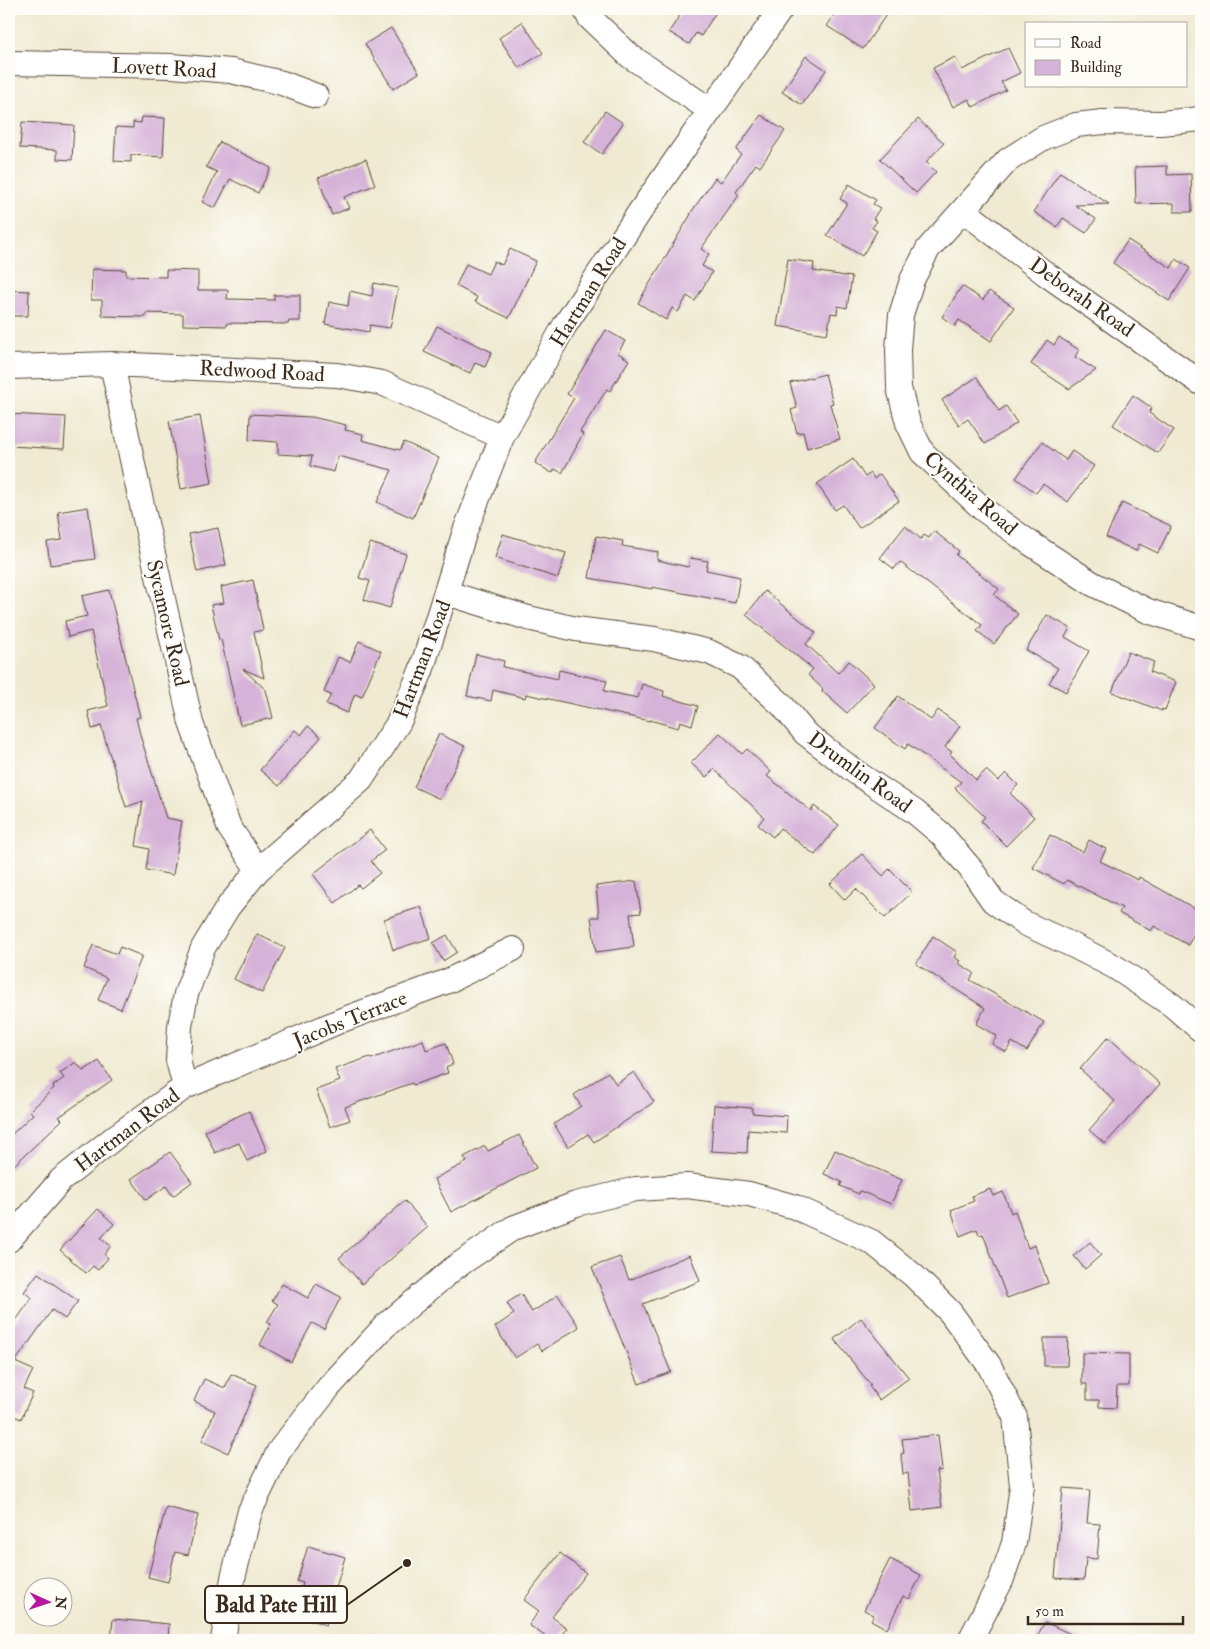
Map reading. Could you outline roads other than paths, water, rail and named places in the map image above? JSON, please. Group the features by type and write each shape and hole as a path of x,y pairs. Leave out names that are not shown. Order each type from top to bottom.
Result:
{"street":[{"path":"585,9 590,17 630,56 710,110"},
{"name":"Hartman Road","path":"9,1240 61,1180 119,1134 185,1088 178,1060 180,1026 186,994 203,948 228,907 258,870 317,820 360,780 399,722 421,671 465,531 502,437 565,325 639,213 781,9"},
{"name":"Lovett Road","path":"9,63 172,66 231,71 282,83 316,96"},
{"name":"Cynthia Road","path":"1201,119 1161,123 1103,122 1076,125 1043,138 1008,160 928,249 912,280 901,315 898,349 899,388 908,422 922,452 984,510 1093,584 1148,611 1201,628"},
{"name":"Deborah Road","path":"963,210 1046,274 1201,383"},
{"name":"Redwood Road","path":"9,367 112,364 337,375 382,384 502,437"},
{"name":"Sycamore Road","path":"112,364 191,723 229,827 258,870"},
{"name":"Drumlin Road","path":"447,592 528,618 576,629 654,639 709,652 740,667 782,705 805,733 854,771 915,812 941,834 970,868 993,901 1024,923 1115,967 1172,1005 1201,1030"},
{"name":"Jacobs Terrace","path":"185,1088 342,1020 448,981 514,949"},
{"path":"223,1640 233,1578 250,1511 279,1451 329,1386 385,1326 454,1268 513,1228 576,1204 636,1189 687,1186 750,1194 795,1207 872,1242 914,1276 950,1312 989,1365 1015,1417 1022,1486 1014,1542 1001,1581 970,1640"}],"place":[{"name":"Bald Pate Hill","path":"407,1563"}]}
